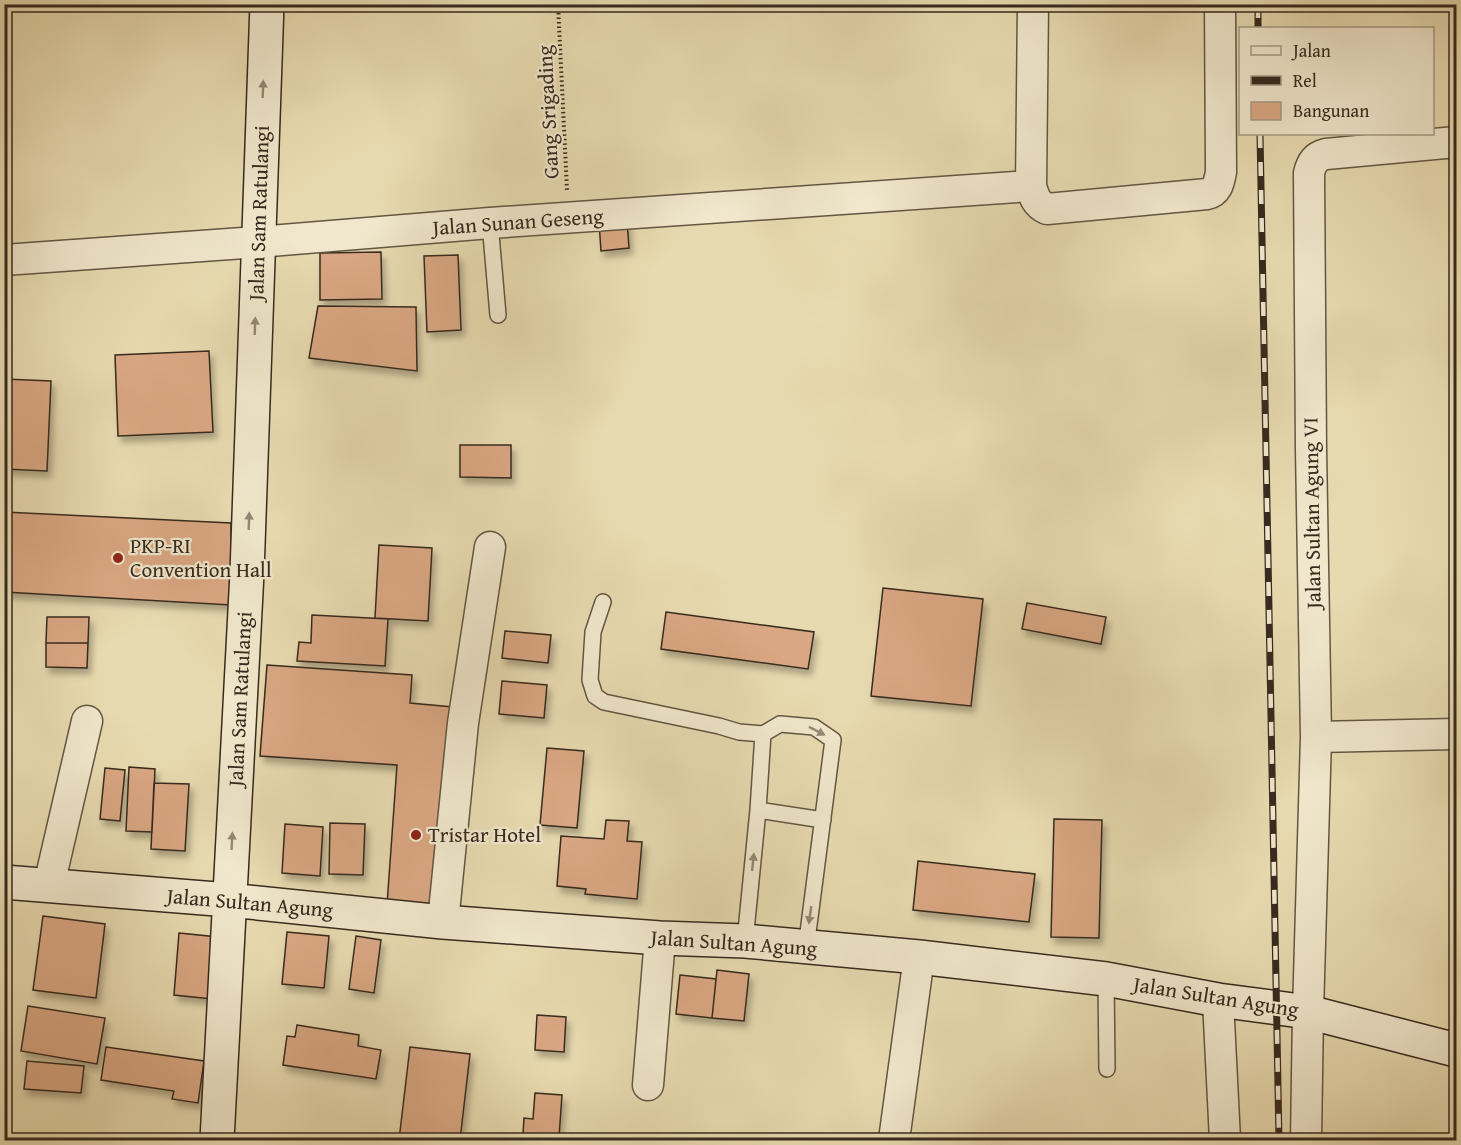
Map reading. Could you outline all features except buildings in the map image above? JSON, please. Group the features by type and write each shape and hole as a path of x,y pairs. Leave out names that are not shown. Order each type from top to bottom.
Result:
{"street":[{"name":"Jalan Sam Ratulangi","path":"217,1140 247,573 267,4"},
{"path":"1033,4 1031,186 1037,202 1041,207 1047,209 1207,194 1216,190 1221,172 1220,4"},
{"name":"Jalan Sultan Agung VI","path":"1306,1140 1316,737 1309,173 1313,161 1318,156 1326,154 1456,142"},
{"name":"Jalan Sunan Geseng","path":"4,260 490,223 1031,186"},
{"path":"442,922 463,723 490,547"},
{"path":"49,885 87,721"},
{"path":"1316,737 1456,735"},
{"name":"Jalan Sultan Agung","path":"4,882 229,900 442,922 660,938 745,941 919,957 1106,980 1232,1002 1308,1012 1456,1050"},
{"path":"648,1085 660,938"},
{"path":"894,1140 919,957"},
{"path":"1225,1140 1232,1002"}],"lane":[{"path":"490,223 498,315"},
{"path":"603,602 592,632 590,680 595,696 604,702 739,732 764,734 780,724 814,727 833,740 806,948"},
{"path":"745,941 764,734"},
{"path":"758,810 823,820"},
{"path":"1106,980 1107,1069"}],"path":[{"name":"Gang Srigading","path":"558,4 569,218"}],"railway":[{"path":"1258,4 1258,27"},
{"path":"1260,135 1279,1140"}],"place":[{"name":"PKP-RI Convention Hall","path":"118,558"},
{"name":"Tristar Hotel","path":"416,835"}]}
